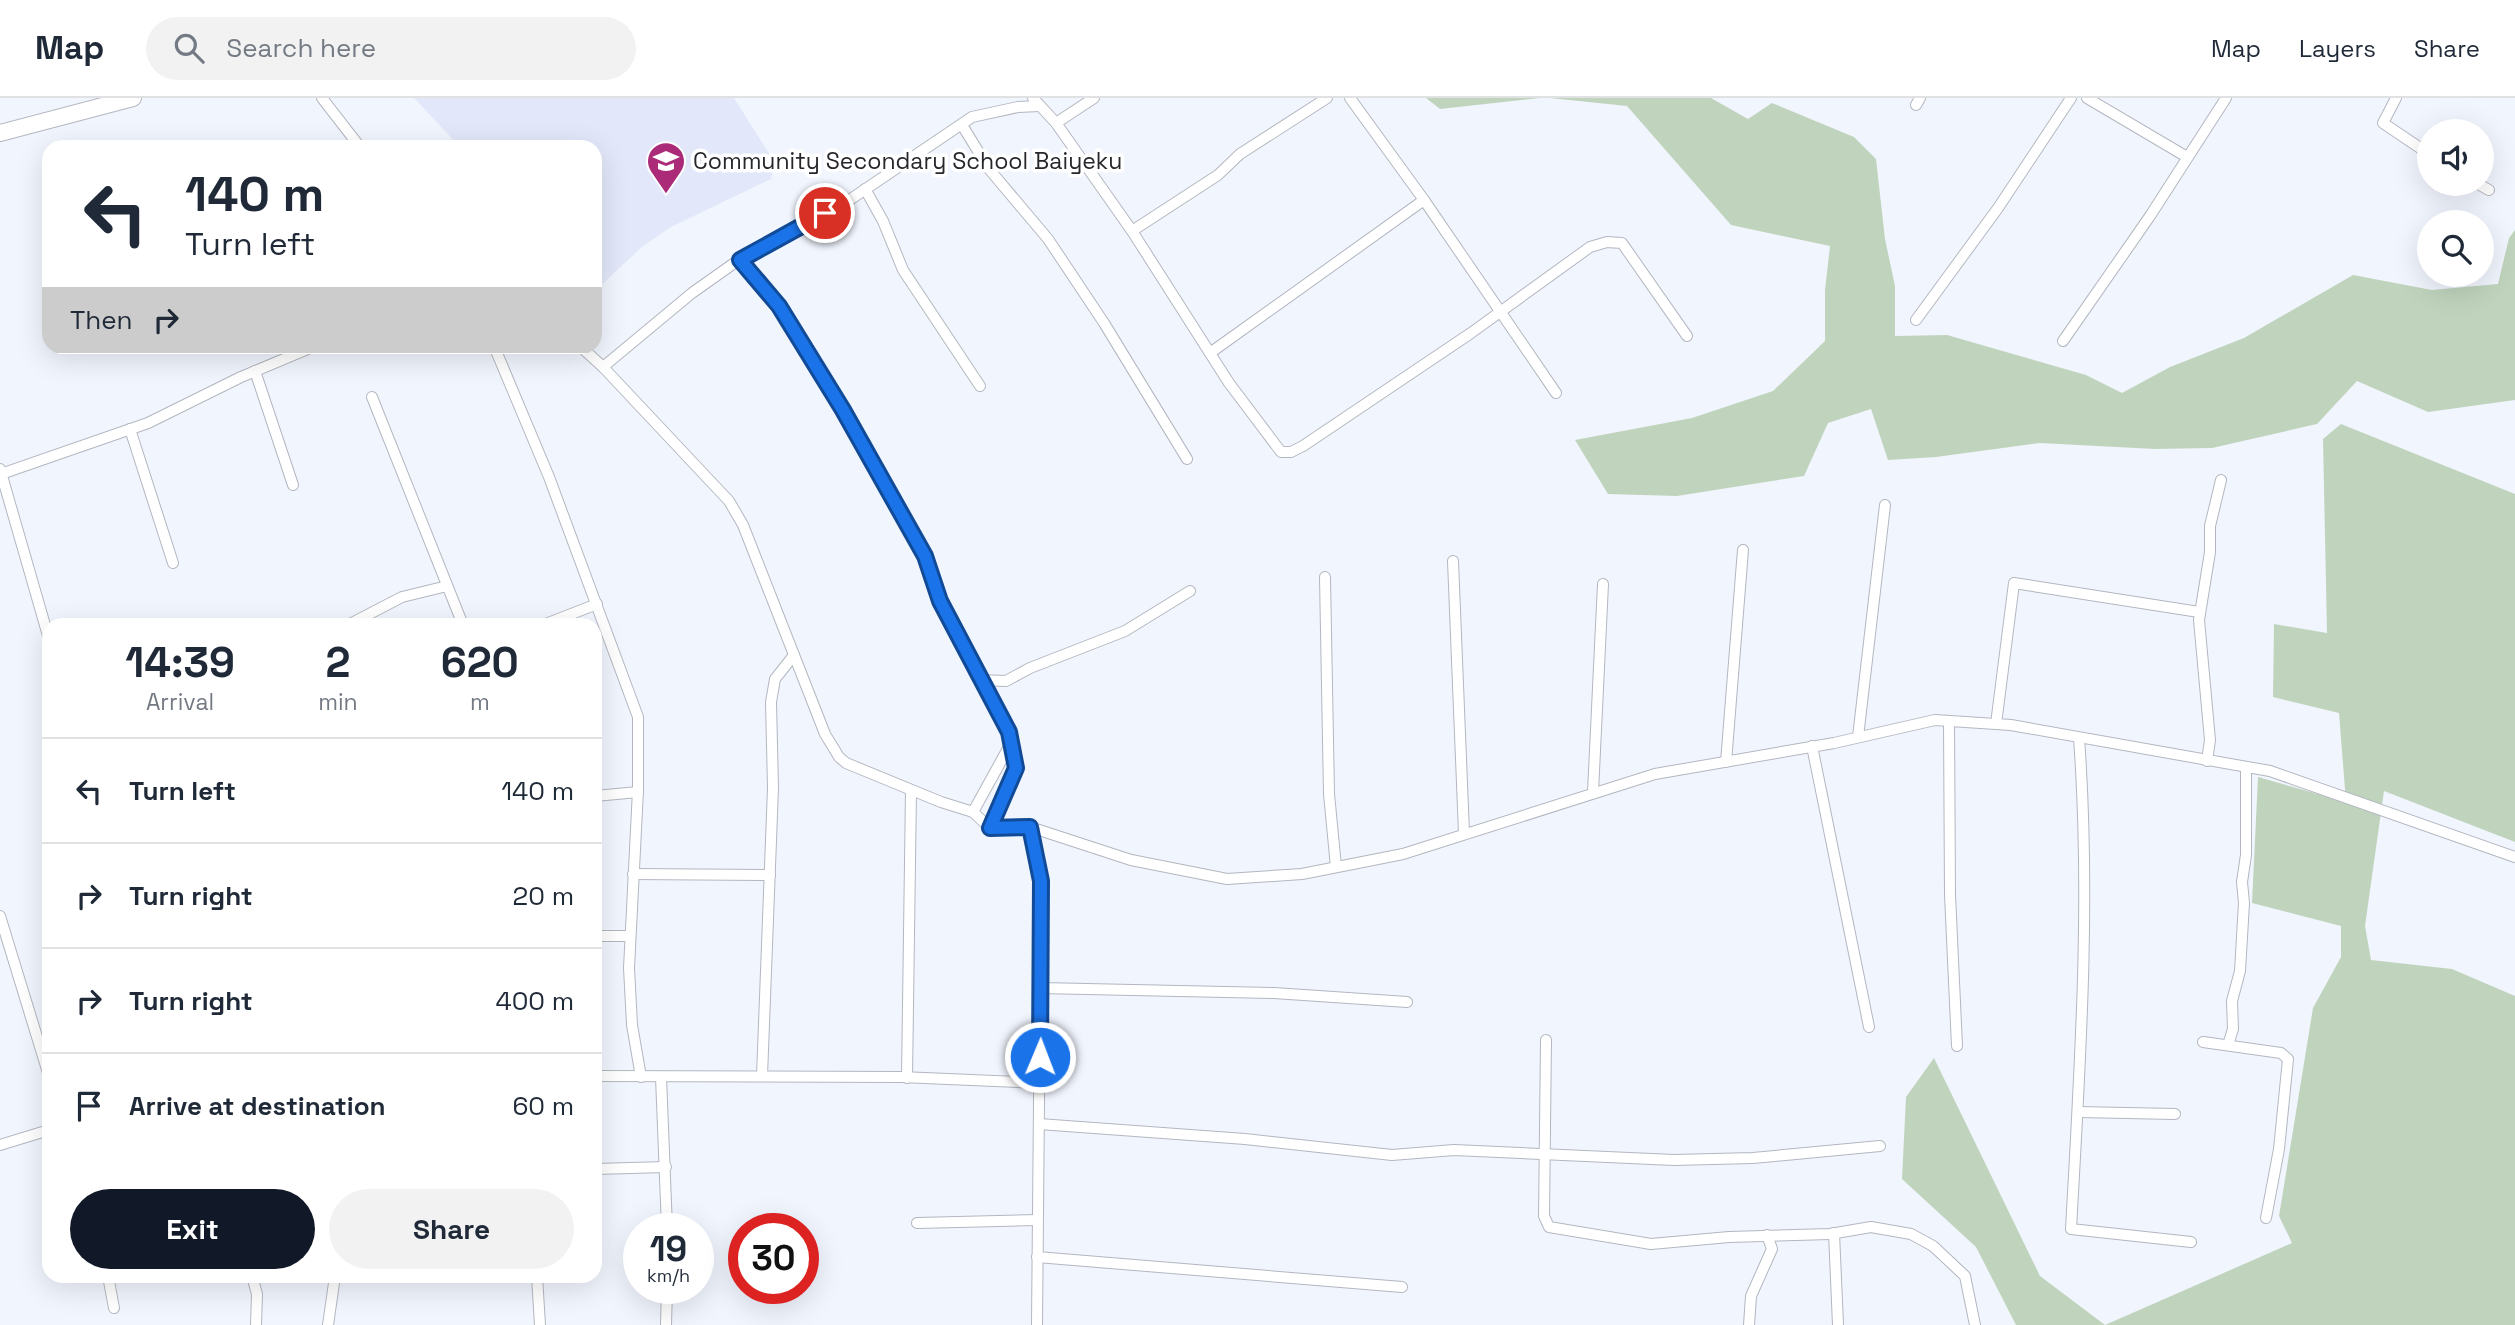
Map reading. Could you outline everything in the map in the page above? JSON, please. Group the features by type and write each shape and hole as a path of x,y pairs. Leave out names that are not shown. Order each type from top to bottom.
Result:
{"main road":[{"path":"0,133 134,98"}],"street":[{"path":"322,98 355,140"},
{"path":"1056,123 1094,98"},
{"path":"1132,231 1219,175 1240,154 1327,98"},
{"path":"1350,98 1424,200 1556,393"},
{"path":"1916,320 1998,208 2071,98"},
{"path":"2087,98 2187,157"},
{"path":"2063,341 2226,98"},
{"path":"2396,98 2383,123 2417,146"},
{"path":"603,367 692,293 740,260 865,189 982,114 1036,102 1056,123 1132,231 1210,353 1281,452 1290,452 1498,306 1514,300 1590,247 1616,241 1622,243 1687,336"},
{"path":"962,125 989,169 1048,239 1104,323 1187,459"},
{"path":"865,189 883,220 903,270 980,386"},
{"path":"1210,353 1424,200"},
{"path":"740,260 779,306 843,410 925,556 940,601 1012,743 1016,768 990,828"},
{"path":"43,618 1,472 130,429 296,354"},
{"path":"497,354 597,604 638,717 638,792 630,936 632,1025 641,1077"},
{"path":"589,354 729,501 743,525 825,734 839,757 911,790 973,812 990,828 1030,827 1131,860 1227,879 1302,874 1403,853 1655,774 1812,747 1935,720 1996,724 2270,771 2515,857"},
{"path":"255,371 293,485"},
{"path":"372,397 460,618"},
{"path":"130,429 173,562"},
{"path":"2207,761 2210,740 2199,638 2199,612 2210,552 2210,526 2221,480"},
{"path":"1858,737 1885,505"},
{"path":"1726,761 1743,550"},
{"path":"1453,561 1465,834"},
{"path":"1325,577 1329,794 1336,867"},
{"path":"1996,724 2014,583 2199,612"},
{"path":"1593,792 1602,584"},
{"path":"362,618 402,597 447,586"},
{"path":"981,680 1006,681 1030,668 1125,631 1190,592"},
{"path":"562,618 597,604"},
{"path":"762,1076 770,875 771,702 775,679 794,655"},
{"path":"994,703 1006,681"},
{"path":"1949,721 1950,895 1957,1046"},
{"path":"2079,738 2085,819 2082,1030 2071,1228 2191,1242"},
{"path":"973,812 1012,743"},
{"path":"1812,747 1869,1027"},
{"path":"2228,1045 2233,1029 2232,1001 2240,971 2244,903 2242,882 2246,855 2246,767"},
{"path":"907,1078 911,790"},
{"path":"602,795 638,792"},
{"path":"1030,827 1041,881 1037,1325"},
{"path":"633,874 770,875"},
{"path":"0,916 42,1053"},
{"path":"602,936 630,936"},
{"path":"1041,988 1274,993 1407,1002"},
{"path":"1546,1040 1544,1216 1549,1227 1651,1244 1834,1233 1871,1227 1911,1234 1933,1247 1965,1276 1975,1325"},
{"path":"2203,1042 2281,1053 2288,1059 2279,1149 2266,1218"},
{"path":"602,1076 907,1078 1040,1083"},
{"path":"661,1077 667,1213"},
{"path":"2078,1112 2175,1114"},
{"path":"1039,1124 1245,1139 1392,1155 1454,1150 1700,1159 1880,1146"},
{"path":"0,1145 42,1132"},
{"path":"602,1168 666,1167"},
{"path":"918,1223 1037,1220"},
{"path":"1834,1233 1838,1325"},
{"path":"1749,1325 1751,1296 1772,1249 1767,1235"},
{"path":"1037,1257 1402,1287"},
{"path":"109,1283 114,1308"},
{"path":"254,1283 257,1294 256,1325"},
{"path":"328,1325 334,1283"},
{"path":"537,1283 540,1325"},
{"path":"666,1325 667,1304"}],"shaded area":[{"name":"Community Secondary School Baiyeku","path":"414,98 734,98 775,163 771,179 671,227 643,246 602,284 602,140 453,140"}],"green space":[{"path":"1426,98 1540,98 1440,109"},
{"path":"1550,98 1711,98 1748,119 1772,103 1854,137 1876,159 1885,239 1895,286 1895,336 1947,335 2086,375 2122,393 2170,367 2244,338 2353,275 2432,290 2494,287 2494,284 2498,284 2509,238 2515,230 2515,400 2428,412 2357,381 2317,424 2212,448 2155,449 2040,443 1936,457 1888,460 1871,409 1828,423 1804,476 1677,496 1608,494 1575,440 1692,418 1773,391 1825,341 1825,290 1830,246 1731,225 1627,106"},
{"path":"2341,424 2515,494 2515,842 2384,791 2365,926 2371,960 2452,969 2515,996 2515,1325 2105,1325 2292,1243 2279,1216 2313,1008 2341,957 2341,926 2252,903 2258,777 2346,802 2339,713 2273,697 2274,624 2327,633 2323,439"},
{"path":"1934,1058 2040,1276 2105,1325 2016,1325 1976,1247 1902,1179 1906,1097"}],"place":[{"name":"Community Secondary School Baiyeku","path":"666,195"}],"route":[{"path":"825,213 740,260 779,306 843,410 925,556 940,601 1009,732 1016,768 990,828 1030,827 1041,881 1040,1057"}]}
